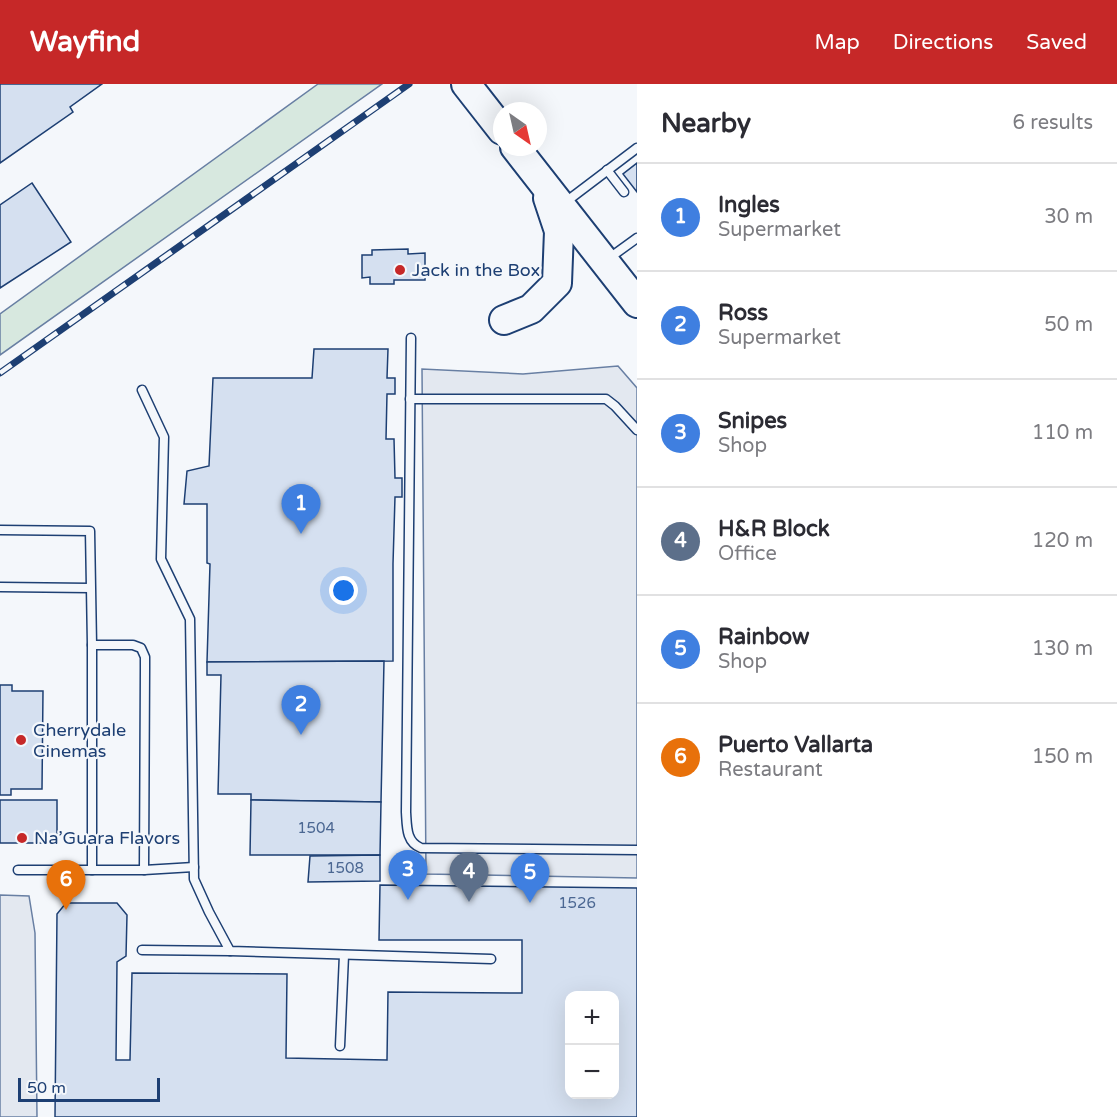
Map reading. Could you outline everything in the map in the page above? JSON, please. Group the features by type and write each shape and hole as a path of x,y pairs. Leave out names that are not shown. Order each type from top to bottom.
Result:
{"highway":[{"path":"466,84 493,118"},
{"path":"522,156 637,303"},
{"path":"504,320 531,309 557,283 559,231 553,195"}],"lane":[{"path":"553,195 607,170 637,148"},
{"path":"607,170 624,192"},
{"path":"605,262 637,238"},
{"path":"411,338 405,812 410,841 421,848 637,850"},
{"path":"142,390 164,437 161,559 190,619 195,879 209,912 230,951"},
{"path":"410,399 606,399 637,430"},
{"path":"0,530 90,531 92,870"},
{"path":"0,587 90,588"},
{"path":"92,645 133,645 141,648 145,657 144,870"},
{"path":"18,870 144,870 194,867"},
{"path":"142,950 491,959"},
{"path":"340,1046 344,955"}],"shaded area":[{"path":"318,84 382,84 0,355 0,314"},
{"path":"618,366 637,388 637,878 426,874 422,369 523,374"},
{"path":"0,895 29,896 35,933 37,1117 0,1117"}],"building":[{"path":"0,84 102,84 70,107 73,112 0,163"},
{"path":"637,163 637,192 623,174"},
{"path":"32,183 71,242 0,288 0,205"},
{"path":"408,249 408,254 425,253 425,280 394,280 394,284 370,284 370,277 362,278 362,255 372,255 372,250"},
{"path":"314,349 388,349 387,378 395,378 395,394 387,394 386,439 394,439 395,478 402,478 402,497 395,497 393,661 207,662 210,564 207,563 207,504 184,504 187,471 209,466 213,378 312,378"},
{"path":"384,661 381,802 251,800 251,794 218,794 221,675 207,675 207,662"},
{"name":"Cherrydale Cinemas","path":"0,685 12,685 12,691 43,691 42,789 11,789 11,795 0,795"},
{"path":"0,800 57,800 57,843 0,843"},
{"path":"251,800 381,802 380,855 250,855"},
{"path":"380,855 380,881 308,882 310,856"},
{"path":"380,885 637,888 637,1117 55,1117 57,914 66,903 117,903 127,915 126,956 117,962 116,1060 130,1060 132,973 287,974 286,1058 387,1060 388,992 522,993 522,940 379,940"}],"railway":[{"path":"0,373 409,84"}],"place":[{"name":"Jack in the Box","path":"400,270"},
{"name":"Ingles","path":"301,534"},
{"name":"Ross","path":"301,735"},
{"name":"Cherrydale Cinemas","path":"21,740"},
{"name":"Na’Guara Flavors","path":"22,838"},
{"name":"Snipes","path":"408,900"},
{"name":"H&R Block","path":"469,902"},
{"name":"Rainbow","path":"530,903"},
{"name":"Puerto Vallarta","path":"66,910"}]}
